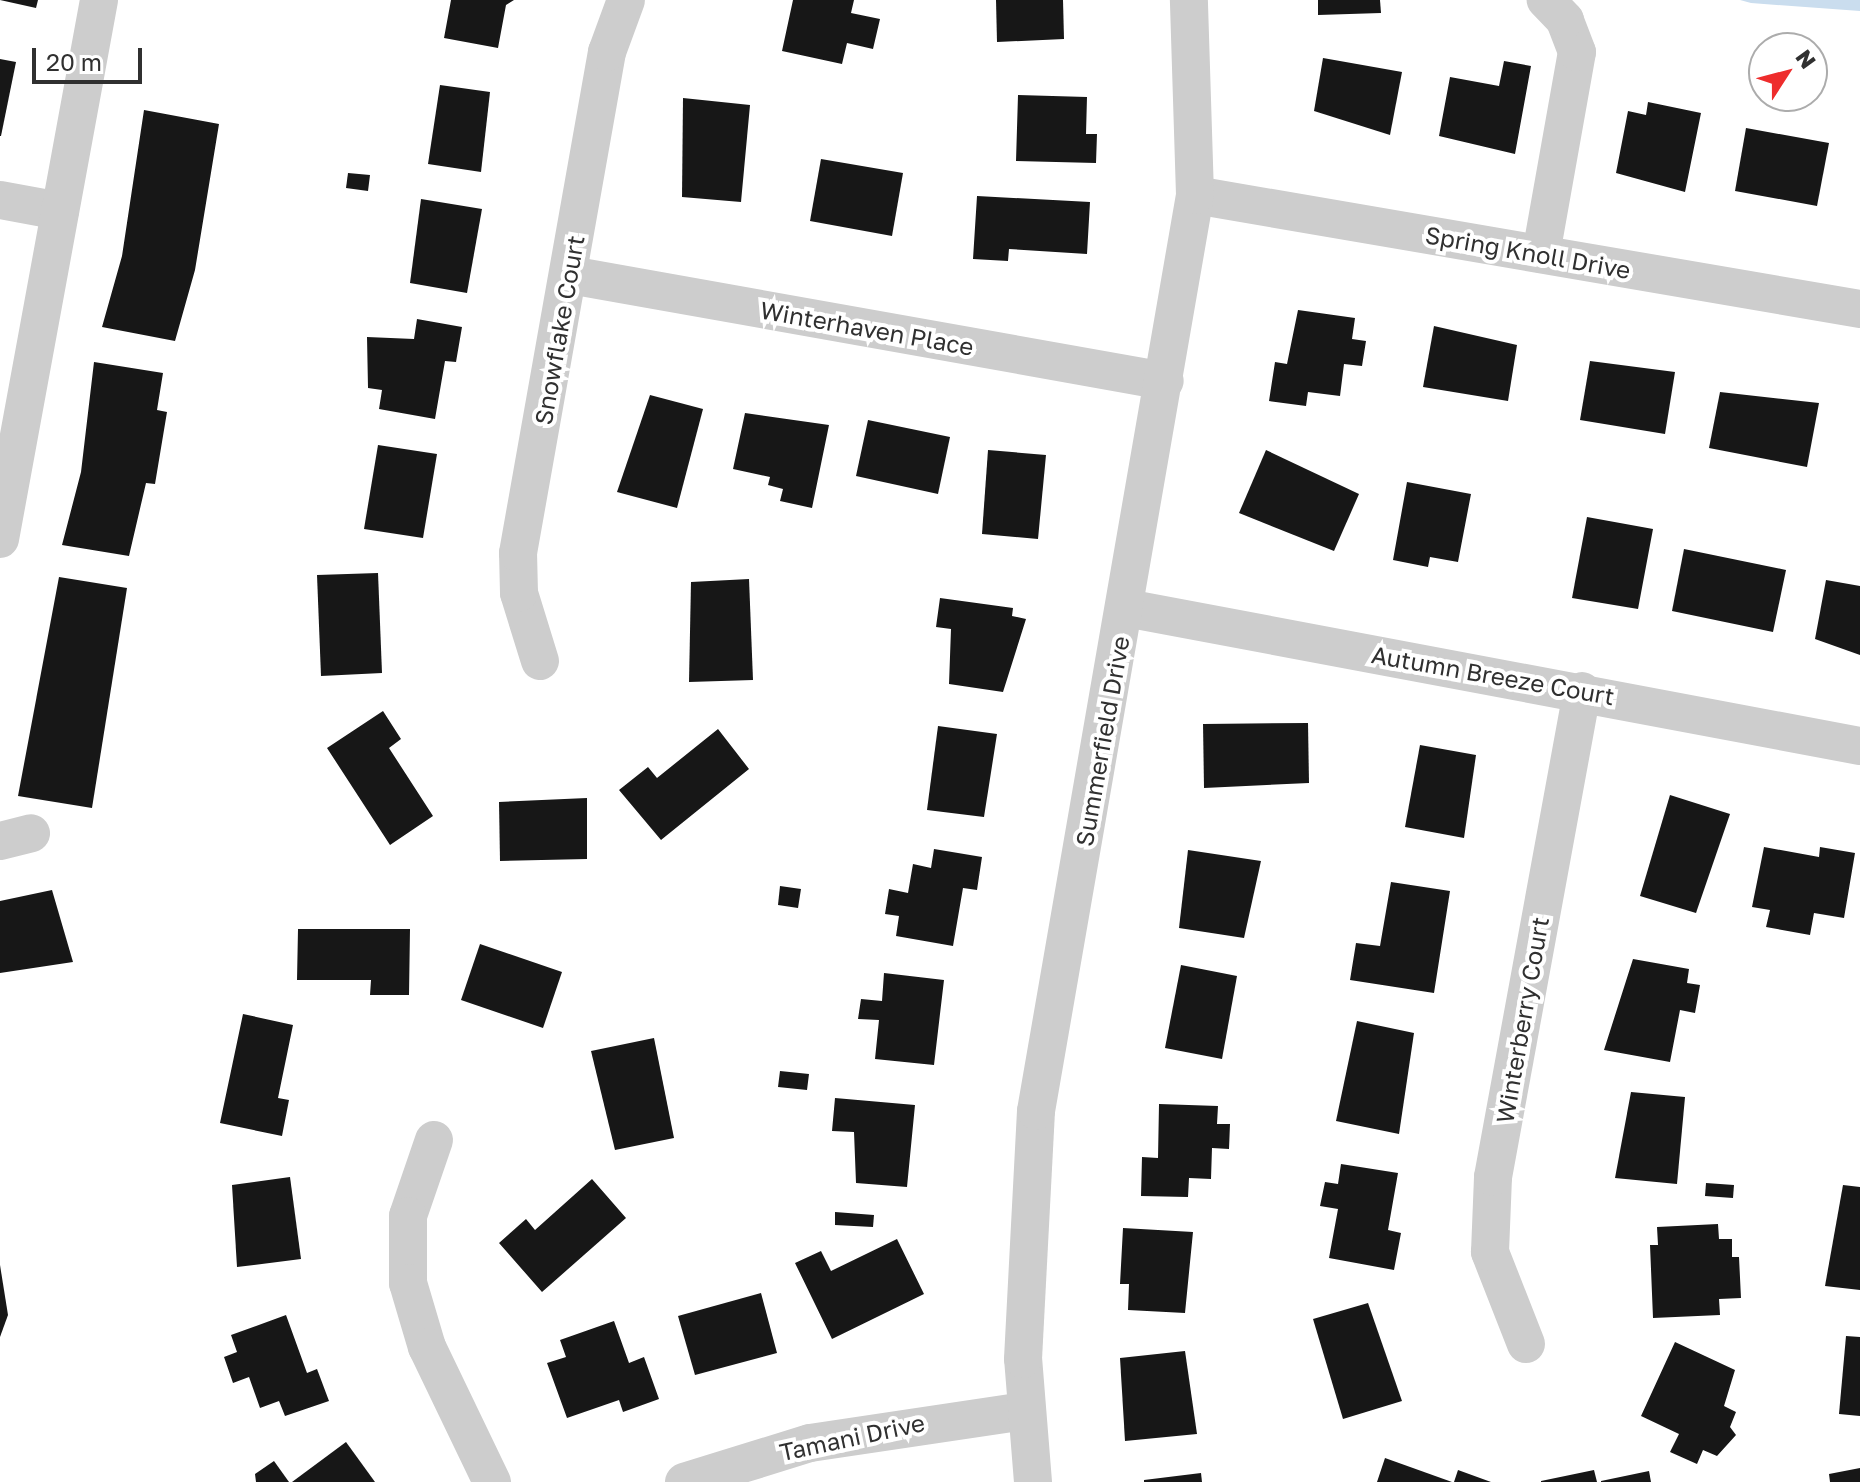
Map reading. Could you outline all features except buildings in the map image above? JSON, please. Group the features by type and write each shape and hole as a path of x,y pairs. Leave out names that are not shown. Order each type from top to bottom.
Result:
{"street":[{"path":"0,539 99,0"},
{"name":"Snowflake Court","path":"540,661 519,593 518,553 570,275 607,52 626,0"},
{"name":"Summerfield Drive","path":"1033,1482 1024,1411 1024,1225 1036,1111 1126,608 1195,195 1189,0"},
{"path":"1541,254 1577,52 1565,20 1546,0"},
{"name":"Spring Knoll Drive","path":"1195,195 1860,309"},
{"path":"0,200 60,211"},
{"name":"Winterhaven Place","path":"570,275 1165,381"},
{"name":"Autumn Breeze Court","path":"1126,608 1582,691 1860,746"},
{"name":"Winterberry Court","path":"1526,1344 1490,1252 1493,1177 1582,691"},
{"path":"434,1140 408,1216 408,1283 427,1347 492,1482"},
{"name":"Tamani Drive","path":"684,1482 810,1443 1024,1411"}],"water":[{"path":"1740,0 1860,0 1860,11 1751,3"}]}
